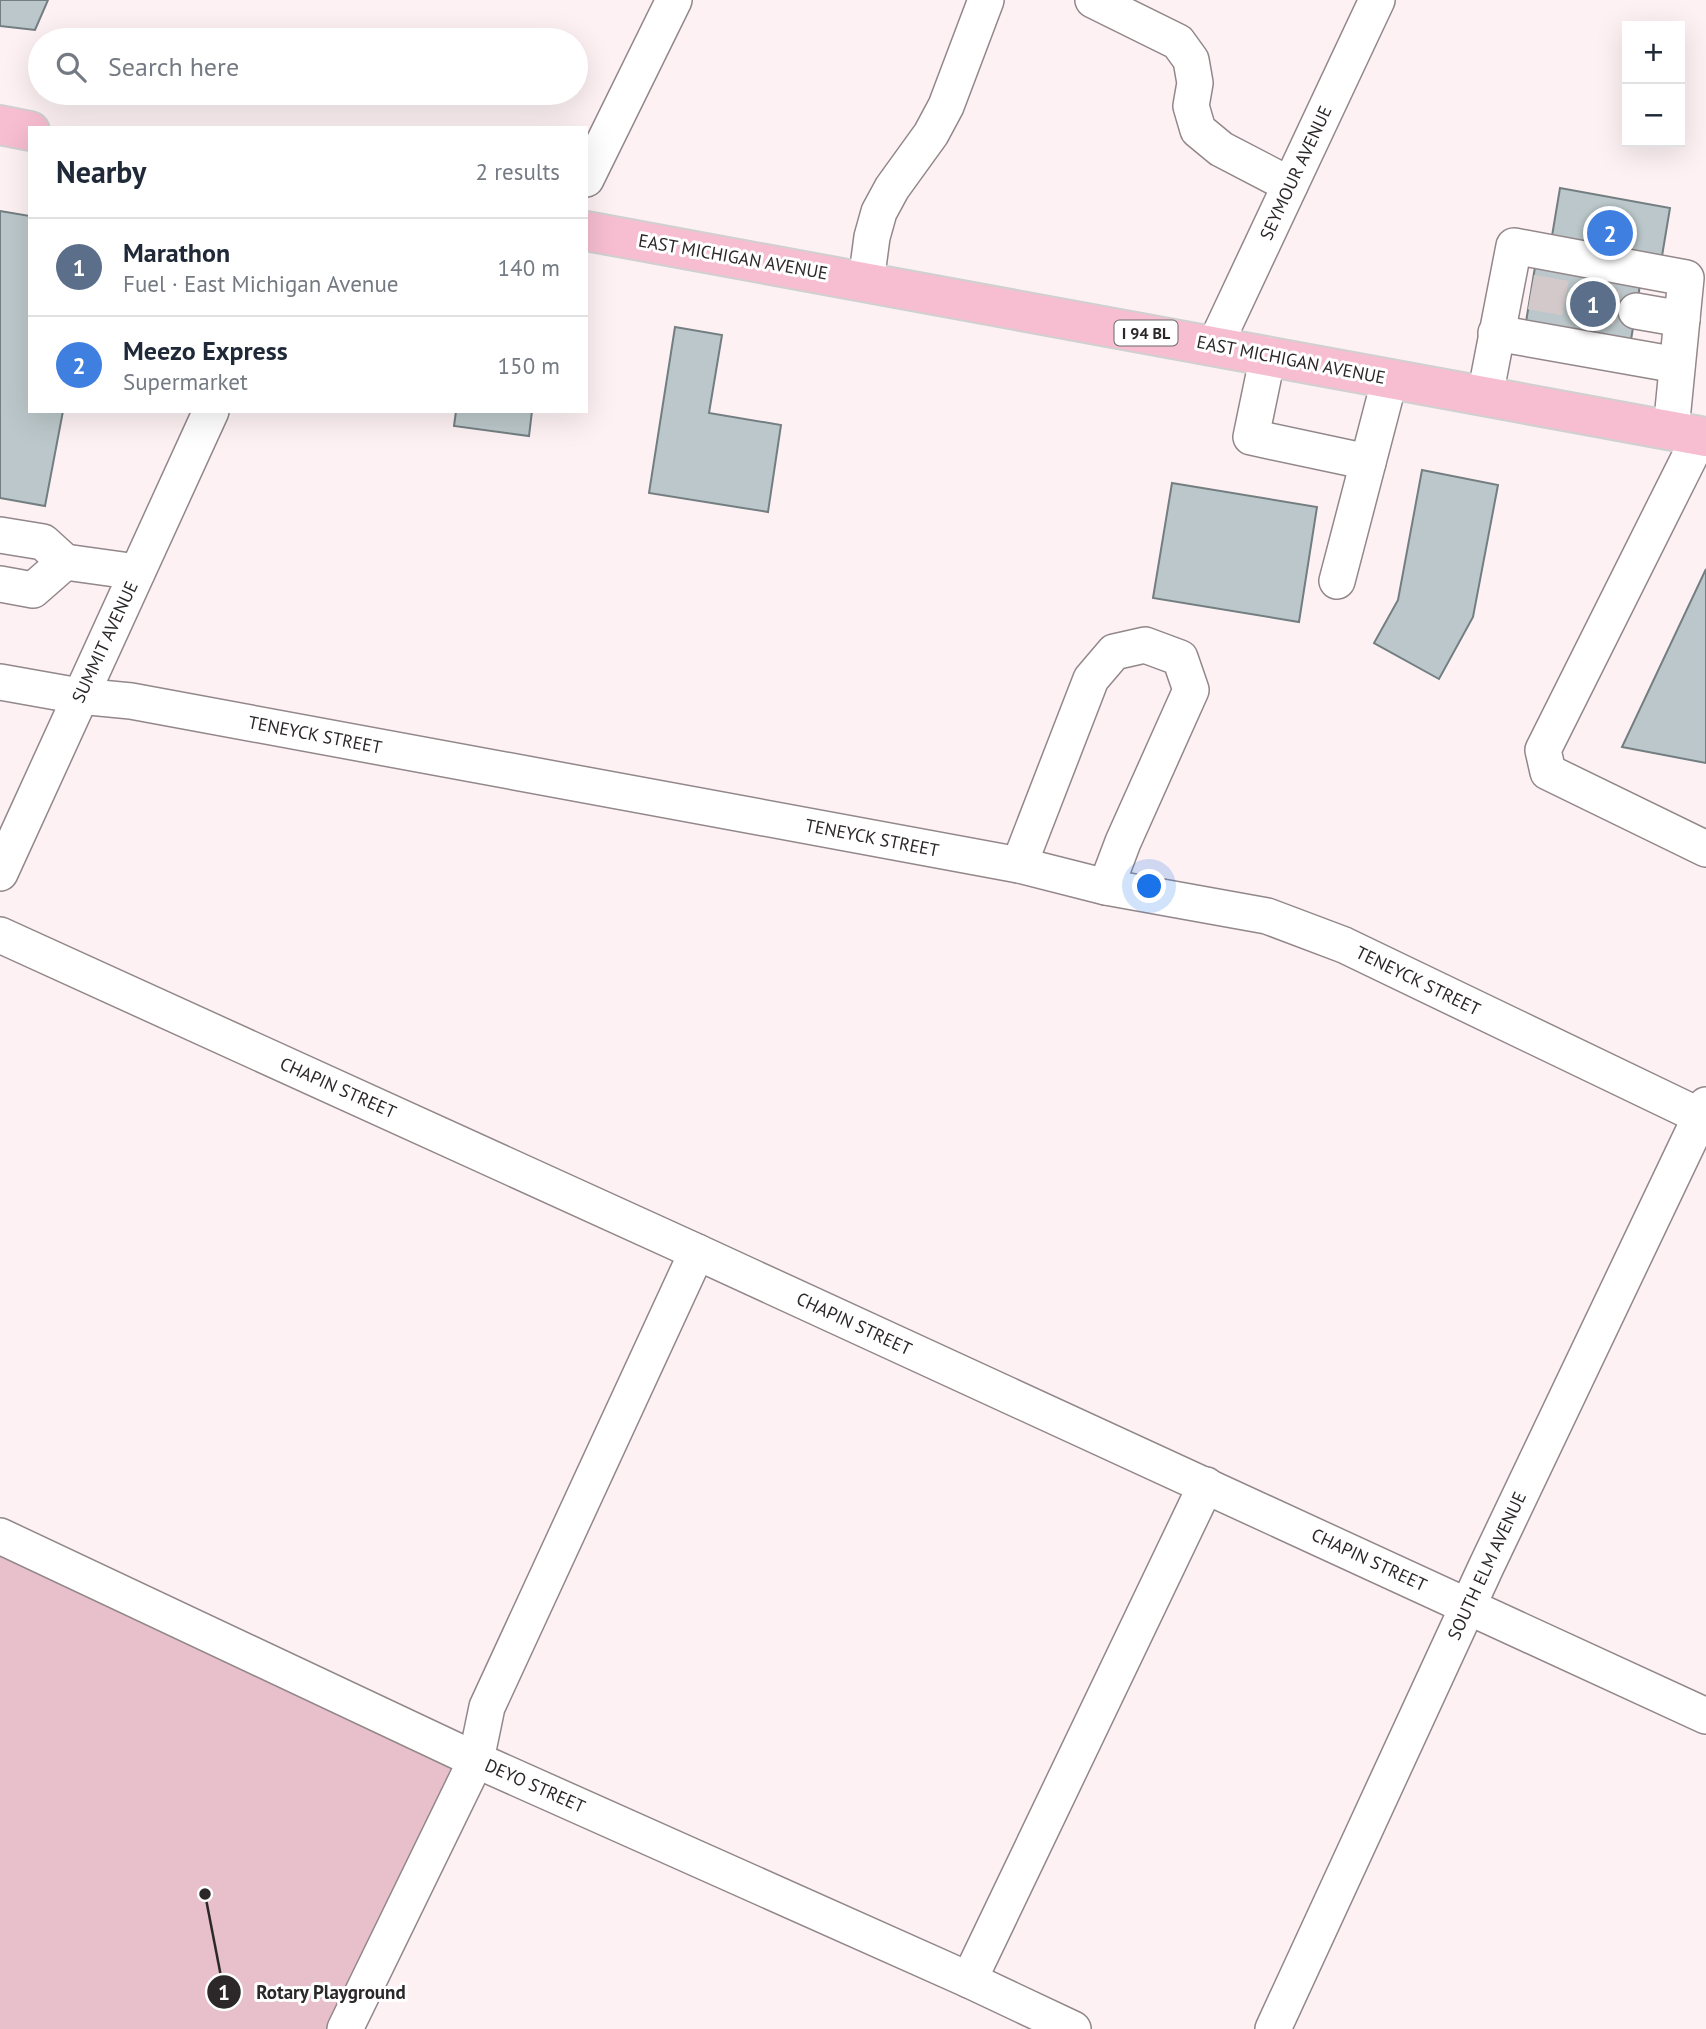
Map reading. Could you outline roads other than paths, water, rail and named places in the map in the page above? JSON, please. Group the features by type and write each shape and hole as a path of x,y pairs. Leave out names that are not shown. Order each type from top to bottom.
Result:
{"main road":[{"path":"0,125 28,131"},
{"name":"EAST MICHIGAN AVENUE","path":"588,231 1692,434"}],"street":[{"path":"588,175 674,0"},
{"path":"866,282 872,237 880,212 892,188 931,134 946,106 986,0"},
{"path":"1093,0 1178,42 1191,60 1195,83 1191,106 1199,130 1221,149 1290,185"},
{"name":"SEYMOUR AVENUE","path":"1215,345 1377,0"},
{"path":"1485,396 1496,333 1518,290 1514,246 1686,278 1677,365 1692,434 1543,750 1548,772 1697,836"},
{"path":"1636,311 1682,319"},
{"path":"1496,333 1677,365"},
{"path":"1268,355 1251,437 1368,462"},
{"path":"1336,581 1390,378"},
{"name":"SUMMIT AVENUE","path":"0,873 210,413"},
{"path":"0,535 43,542 65,562 137,572"},
{"path":"0,584 33,590 65,562"},
{"path":"1019,865 1091,679 1114,652 1145,645 1180,658 1191,690 1123,842 1106,887"},
{"name":"TENEYCK STREET","path":"0,682 79,696 131,701 1019,865 1106,887 1267,916 1344,945 1704,1114"},
{"name":"CHAPIN STREET","path":"0,934 1469,1605 1706,1716"},
{"name":"SOUTH ELM AVENUE","path":"1273,2029 1469,1605 1704,1114"},
{"path":"345,2029 476,1760 487,1707 697,1252"},
{"path":"969,1980 1206,1485"},
{"name":"DEYO STREET","path":"0,1536 476,1760 1073,2029"}],"tunnel":[{"path":"1531,292 1636,311"}],"place":[{"name":"Meezo Express","path":"1610,233"},
{"name":"Marathon","path":"1593,304"},
{"name":"Rotary Playground","path":"205,1894"}]}
